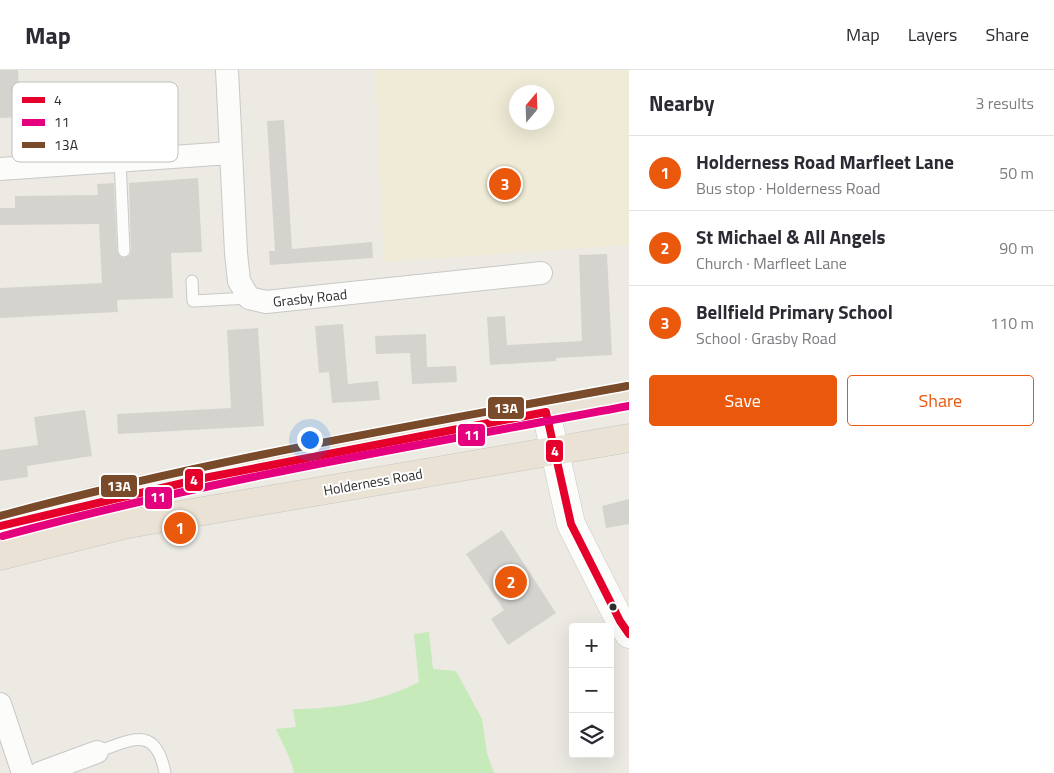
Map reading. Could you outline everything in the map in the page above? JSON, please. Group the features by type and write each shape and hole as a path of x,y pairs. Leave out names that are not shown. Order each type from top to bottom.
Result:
{"highway":[{"path":"0,526 136,492 324,452 629,396"},
{"name":"Holderness Road","path":"0,556 143,522 629,438"}],"street":[{"path":"227,70 230,153 239,281 249,298"},
{"path":"178,156 230,153"},
{"path":"0,168 80,162"},
{"name":"Grasby Road","path":"249,298 266,302 541,273"},
{"path":"546,412 571,524 620,621 629,634"},
{"path":"0,704 23,773"},
{"path":"40,773 97,752"}],"lane":[{"path":"120,162 124,251"},
{"path":"192,281 193,301 249,298"},
{"path":"136,492 143,522"},
{"path":"97,752 136,738 148,739 156,747 165,773"}],"shaded area":[{"path":"375,70 629,70 629,245 384,262"}],"green space":[{"path":"429,632 433,669 456,671 482,719 487,753 494,773 294,773 289,756 276,729 296,727 293,709 326,708 358,703 389,695 419,682 414,634"}],"building":[{"path":"0,70 18,70 19,82 12,82 12,117 0,118"},
{"path":"284,120 292,249 372,242 373,258 270,265 269,251 275,251 267,121"},
{"path":"198,178 202,252 171,253 173,298 117,300 118,312 0,318 0,288 102,283 99,224 0,225 0,208 15,208 15,196 98,195 97,184 114,183 117,251 120,257 125,258 130,255 131,251 129,183"},
{"path":"607,254 612,355 556,358 556,361 490,365 487,317 505,316 507,345 582,341 579,255"},
{"path":"343,324 348,384 378,381 380,400 332,403 329,372 319,373 315,326"},
{"path":"258,328 264,426 118,434 117,414 231,408 227,330"},
{"path":"426,334 427,367 456,366 457,382 412,384 410,353 376,354 375,336"},
{"path":"85,410 92,456 27,466 28,477 0,481 0,450 38,445 34,417"},
{"path":"629,499 629,524 606,528 602,506"},
{"path":"502,530 556,613 508,645 491,619 504,610 466,554"}],"transit line":[{"name":"13A","path":"0,516 77,496 234,461 627,386"},
{"name":"11","path":"3,536 80,516 236,481 629,406"},
{"name":"4","path":"0,526 204,478 546,412 571,524 620,621 629,634"}],"place":[{"name":"Bellfield Primary School","path":"505,184"},
{"name":"Holderness Road Marfleet Lane","path":"180,528"},
{"name":"St Michael & All Angels","path":"511,582"}]}
